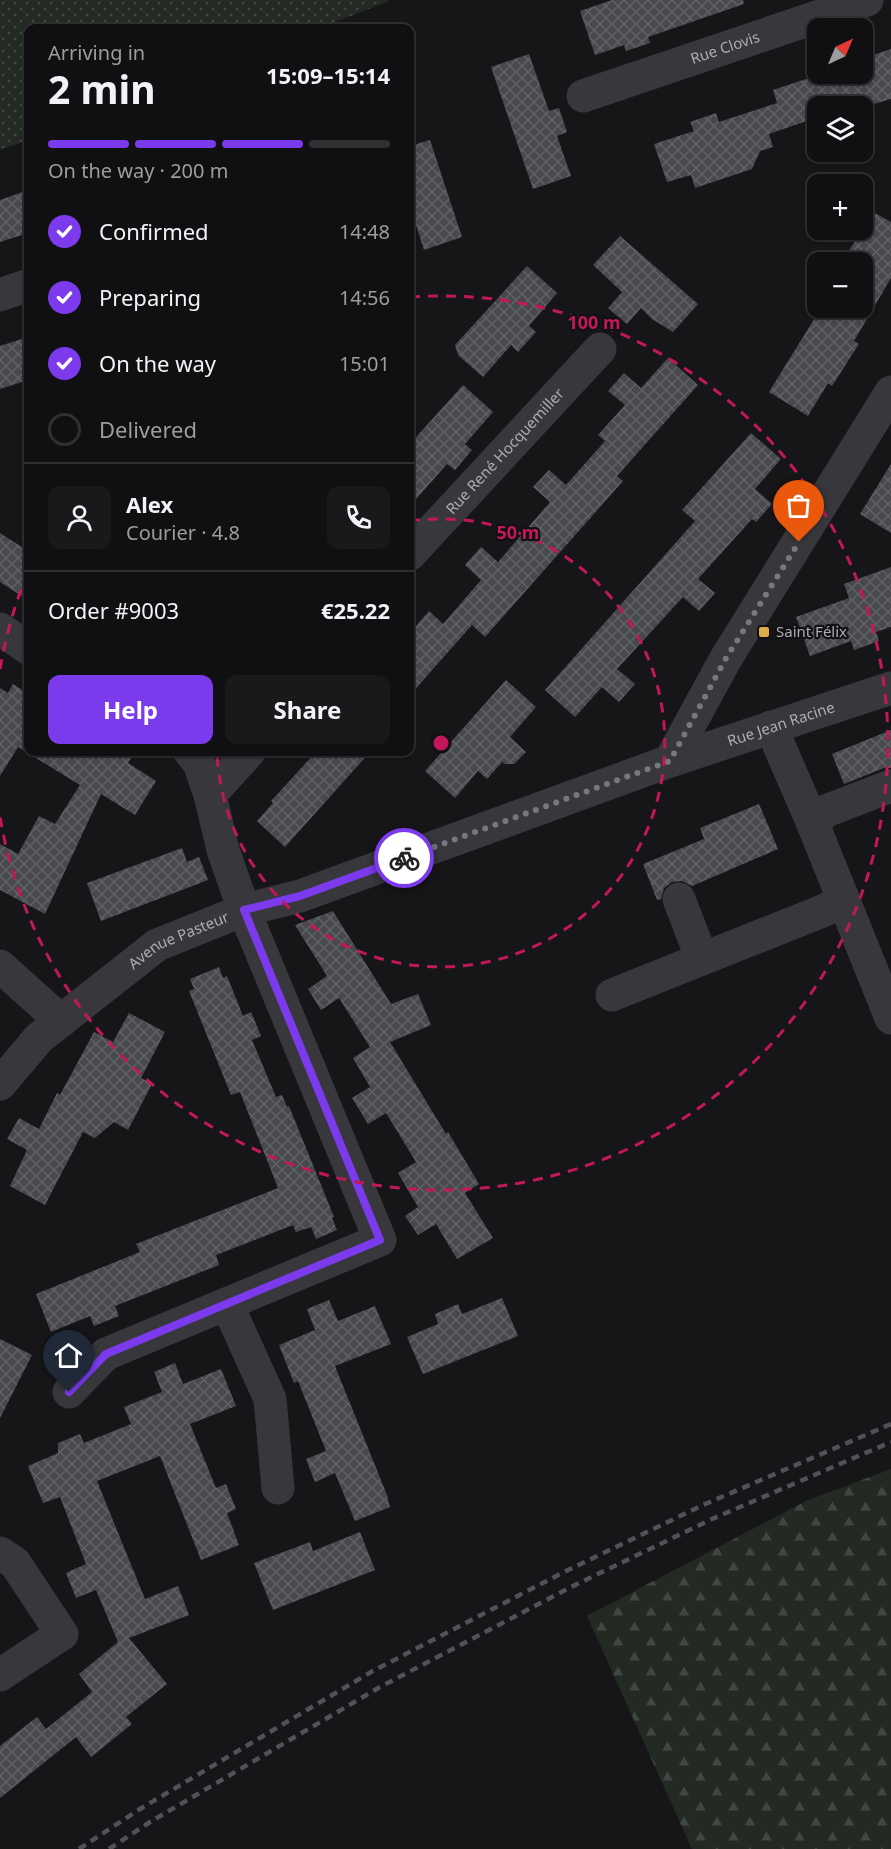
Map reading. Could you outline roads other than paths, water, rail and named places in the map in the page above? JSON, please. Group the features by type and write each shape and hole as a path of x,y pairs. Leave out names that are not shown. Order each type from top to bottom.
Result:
{"street":[{"name":"Rue Clovis","path":"583,96 867,0"},
{"path":"0,295 24,286"},
{"name":"Rue René Hocquemiller","path":"414,550 600,349"},
{"path":"670,761 725,660 891,392"},
{"path":"0,629 24,645"},
{"name":"Rue Jean Racine","path":"670,761 891,688"},
{"path":"771,727 813,824 891,1018"},
{"path":"69,1392 106,1354 380,1240 244,910 223,850 210,795 199,763 193,756"},
{"path":"210,795 245,756"},
{"name":"Avenue Pasteur","path":"0,1084 39,1038 157,945 244,910 300,896 670,761"},
{"path":"813,824 826,811 891,786"},
{"path":"680,898 702,959"},
{"path":"612,995 825,909 843,899"},
{"path":"0,966 61,1021"},
{"path":"227,1304 270,1399 278,1488"},
{"path":"0,1553 15,1563 62,1634 0,1675"}],"railway":[{"path":"79,1849 140,1809 371,1672 562,1573 703,1505 891,1424"},
{"path":"109,1849 150,1822 380,1687 571,1587 712,1519 891,1442"}],"place":[{"name":"Saint Félix","path":"764,632"}]}
